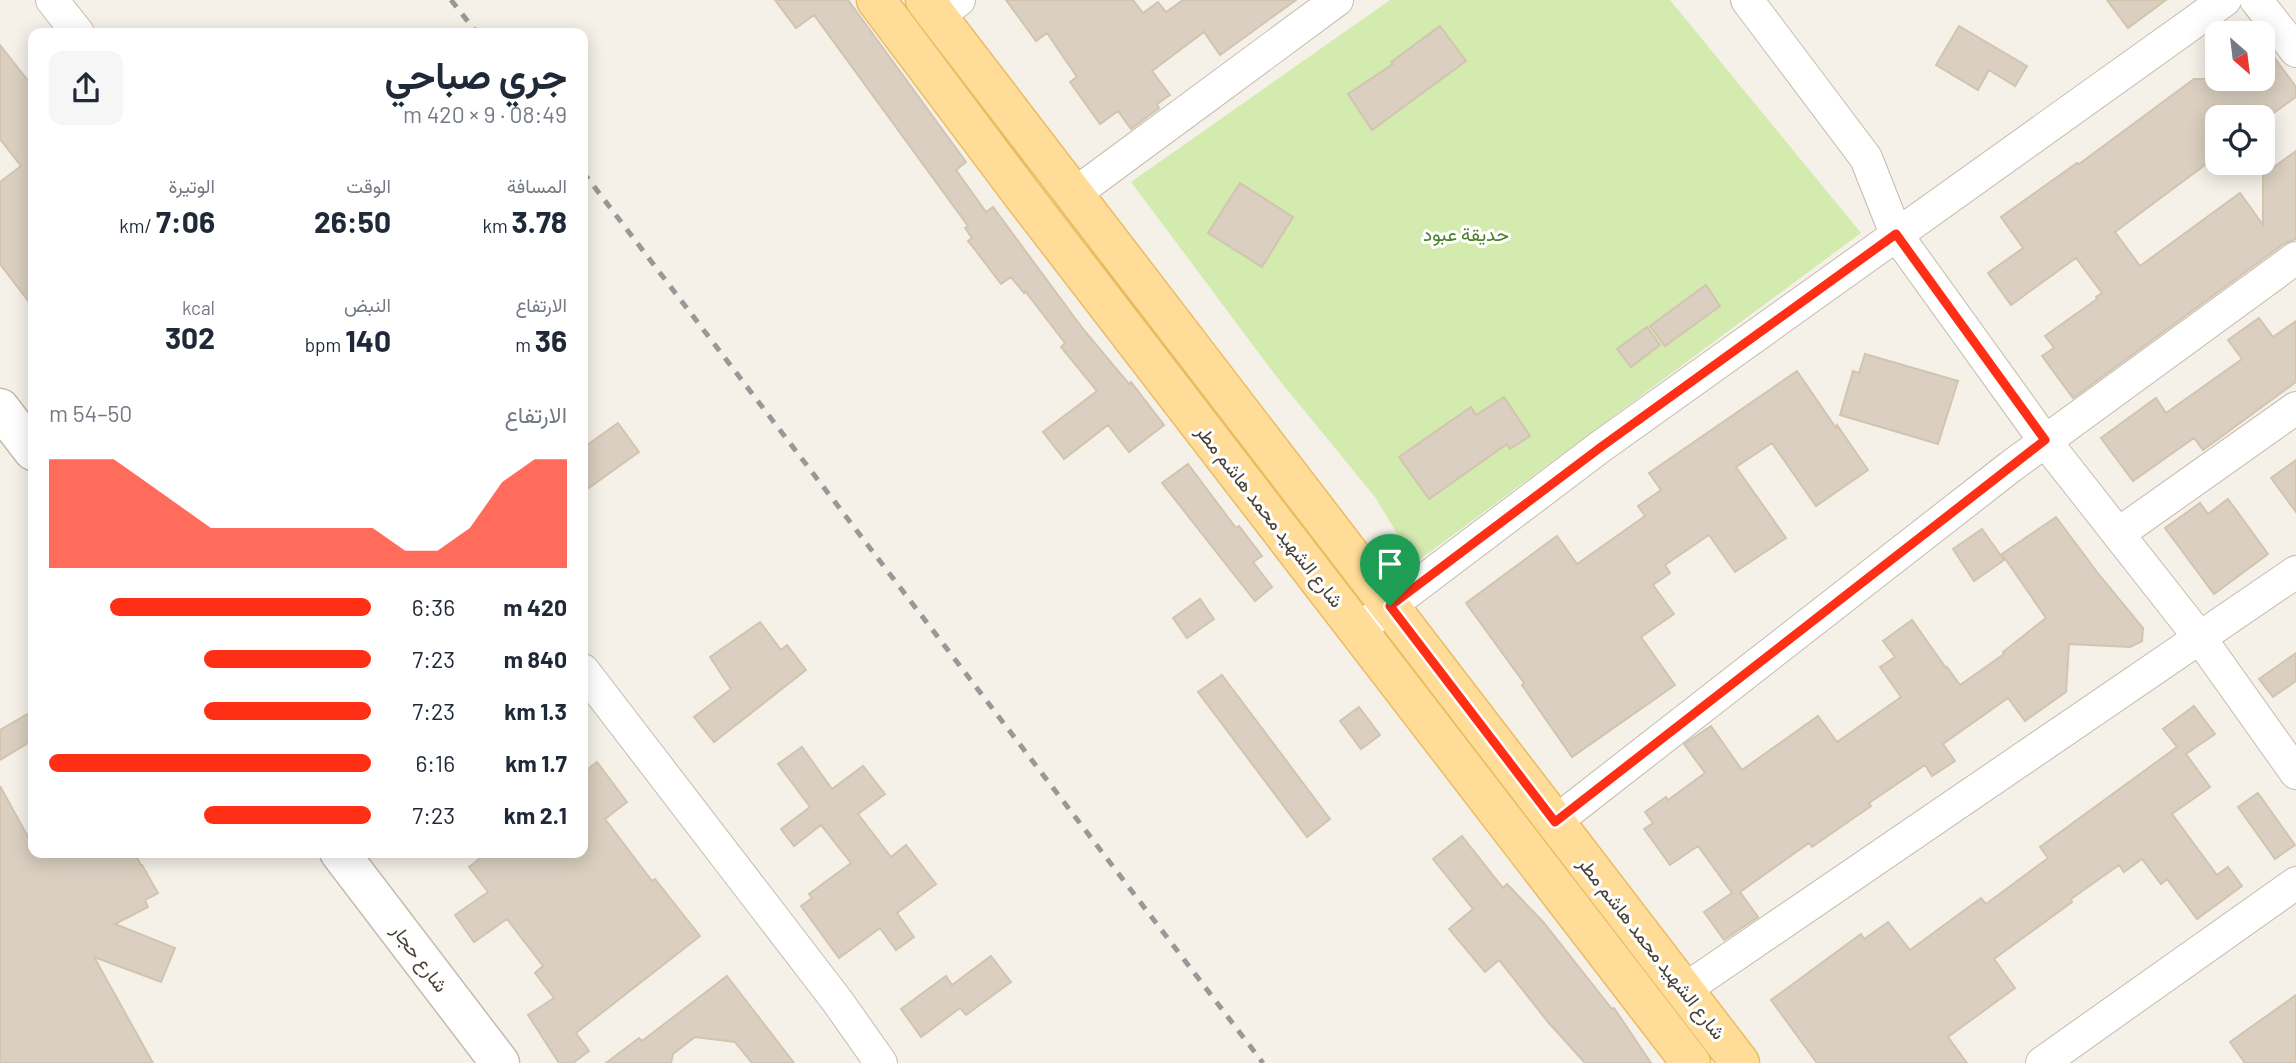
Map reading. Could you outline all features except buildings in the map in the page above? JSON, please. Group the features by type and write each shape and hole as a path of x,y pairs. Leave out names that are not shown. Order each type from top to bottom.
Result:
{"main road":[{"name":"شارع الشهيد محمد هاشم مطر","path":"876,0 1691,1063"},
{"name":"شارع الشهيد محمد هاشم مطر","path":"941,5 1073,195 1740,1063"}],"street":[{"path":"52,0 74,28"},
{"path":"1073,195 1337,0"},
{"path":"1747,0 1866,158 1896,234 2045,440 2292,759"},
{"path":"1358,630 1601,447 2225,0"},
{"path":"2256,0 2296,51"},
{"path":"1555,822 2045,440 2296,258"},
{"path":"0,408 28,444"},
{"path":"2119,534 2296,408"},
{"path":"1684,990 2296,572"},
{"path":"588,677 838,1002 881,1063"},
{"name":"شارع حجار","path":"345,858 500,1063"},
{"path":"2042,1063 2296,883"}],"green space":[{"name":"حديقة عبود","path":"1390,0 1670,0 1861,233 1415,563 1375,497 1276,376 1131,182"}],"railway":[{"path":"451,0 473,28"},
{"path":"588,179 1263,1063"}],"route":[{"path":"1896,234 2045,440 1555,822 1390,606 1601,447 1896,234"}]}
